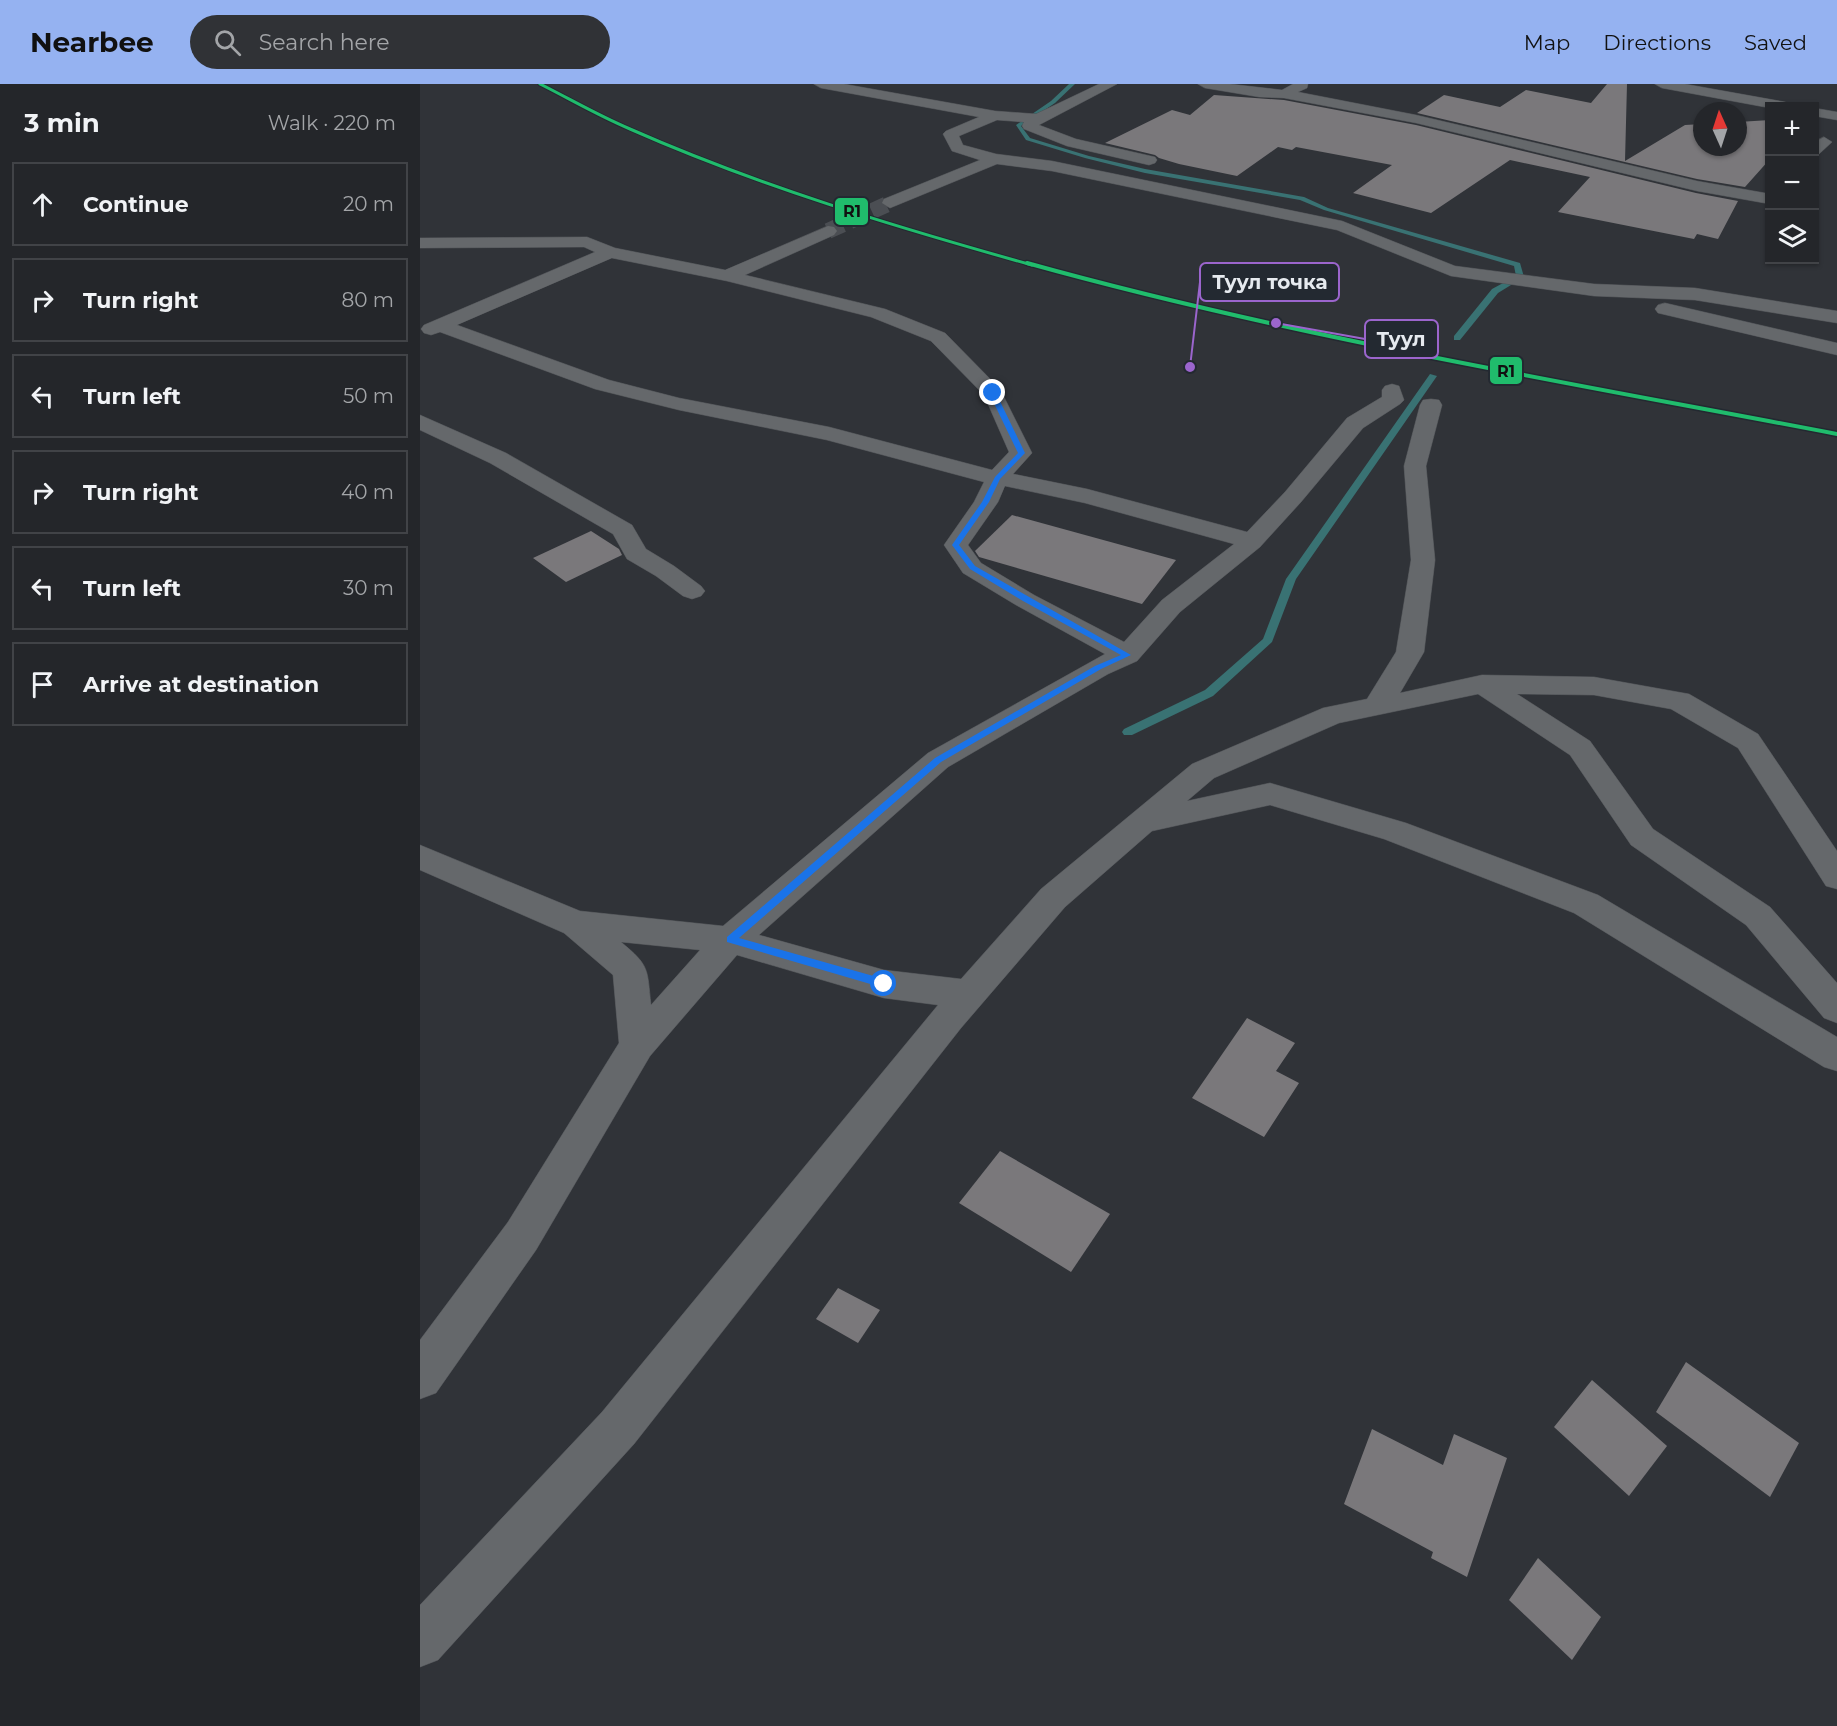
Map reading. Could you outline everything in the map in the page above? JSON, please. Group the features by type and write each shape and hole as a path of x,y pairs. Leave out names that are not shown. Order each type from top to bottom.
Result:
{"street":[{"path":"821,84 996,115 1036,119 1056,112 1110,84"},
{"path":"1205,84 1259,93 1284,94 1416,119 1697,186 1765,198"},
{"path":"1284,94 1304,84"},
{"path":"1662,84 1765,102"},
{"path":"1819,113 1837,116"},
{"path":"996,115 951,134 957,148 995,159 1052,166 1342,226 1451,270 1594,290 1695,294 1837,316"},
{"path":"1036,119 1029,126 1072,143 1149,160"},
{"path":"890,203 995,159"},
{"path":"727,276 828,231"},
{"path":"420,243 587,242 610,252 727,276 878,313 938,337 993,393 1021,453 997,478 986,502 956,545 972,568 1025,600 1127,655"},
{"path":"420,332 442,326 610,252"},
{"path":"1594,290 1837,349"},
{"path":"442,326 602,385 679,404 829,434 997,478 1087,496 1232,534 1251,542"},
{"path":"420,1377 522,1236 637,1045 730,940 938,760 1098,668 1127,655 1172,606 1251,542 1354,423 1393,400 1392,390"},
{"path":"1377,707 1410,652 1423,560 1414,466 1431,405"},
{"path":"420,422 498,458 623,530 636,554 665,571 692,591"},
{"path":"1482,684 1580,748 1642,837 1758,916 1837,1008"},
{"path":"420,1642 618,1428 969,994 1053,898 1203,771 1333,715 1482,684 1594,686 1679,701 1748,741 1837,877"},
{"path":"1143,822 1270,794 1395,831 1586,904 1837,1056"},
{"path":"420,857 576,924 630,969 637,1045"},
{"path":"576,924 730,940 884,984 969,994"}],"building":[{"path":"1607,84 1627,84 1625,161 1685,125 1693,125 1693,156 1747,156 1747,121 1765,120 1765,165 1745,187 1697,179 1417,113 1444,95 1500,107 1526,90 1591,103"},
{"path":"1214,95 1284,100 1416,125 1696,193 1738,201 1718,239 1697,234 1694,239 1558,212 1590,177 1510,160 1431,213 1353,193 1392,165 1296,147 1292,150 1278,147 1237,176 1179,164 1155,155 1105,143 1172,110 1190,115"},
{"path":"1012,515 1176,560 1142,604 979,557 975,551"},
{"path":"591,531 619,549 622,555 566,582 533,558"},
{"path":"1247,1018 1295,1043 1276,1071 1299,1083 1264,1137 1192,1098"},
{"path":"1000,1151 1110,1214 1071,1272 959,1203"},
{"path":"838,1288 880,1310 858,1343 816,1319"},
{"path":"1686,1362 1799,1443 1770,1497 1656,1412"},
{"path":"1592,1380 1667,1446 1629,1496 1554,1427"},
{"path":"1372,1429 1443,1465 1454,1434 1507,1458 1467,1577 1431,1558 1433,1552 1344,1504"},
{"path":"1538,1558 1601,1617 1572,1660 1509,1600"}],"waterway":[{"path":"1072,84 1053,102 1018,126 1028,139 1145,171 1302,198 1326,209 1517,265 1520,277 1495,291 1457,338"},
{"path":"1128,732 1209,693 1268,640 1291,579 1433,376"}],"tunnel":[{"path":"828,231 890,203"}],"transit line":[{"name":"R1","path":"540,84 630,129 787,190 933,238 1082,279 1383,347 1837,434"}],"place":[{"name":"Туул","path":"1276,323"},
{"name":"Туул точка","path":"1190,367"}],"route":[{"path":"884,984 757,945 730,940 938,760 1098,668 1127,655 1025,600 972,568 956,545 986,502 997,478 1021,453 993,393"}]}
